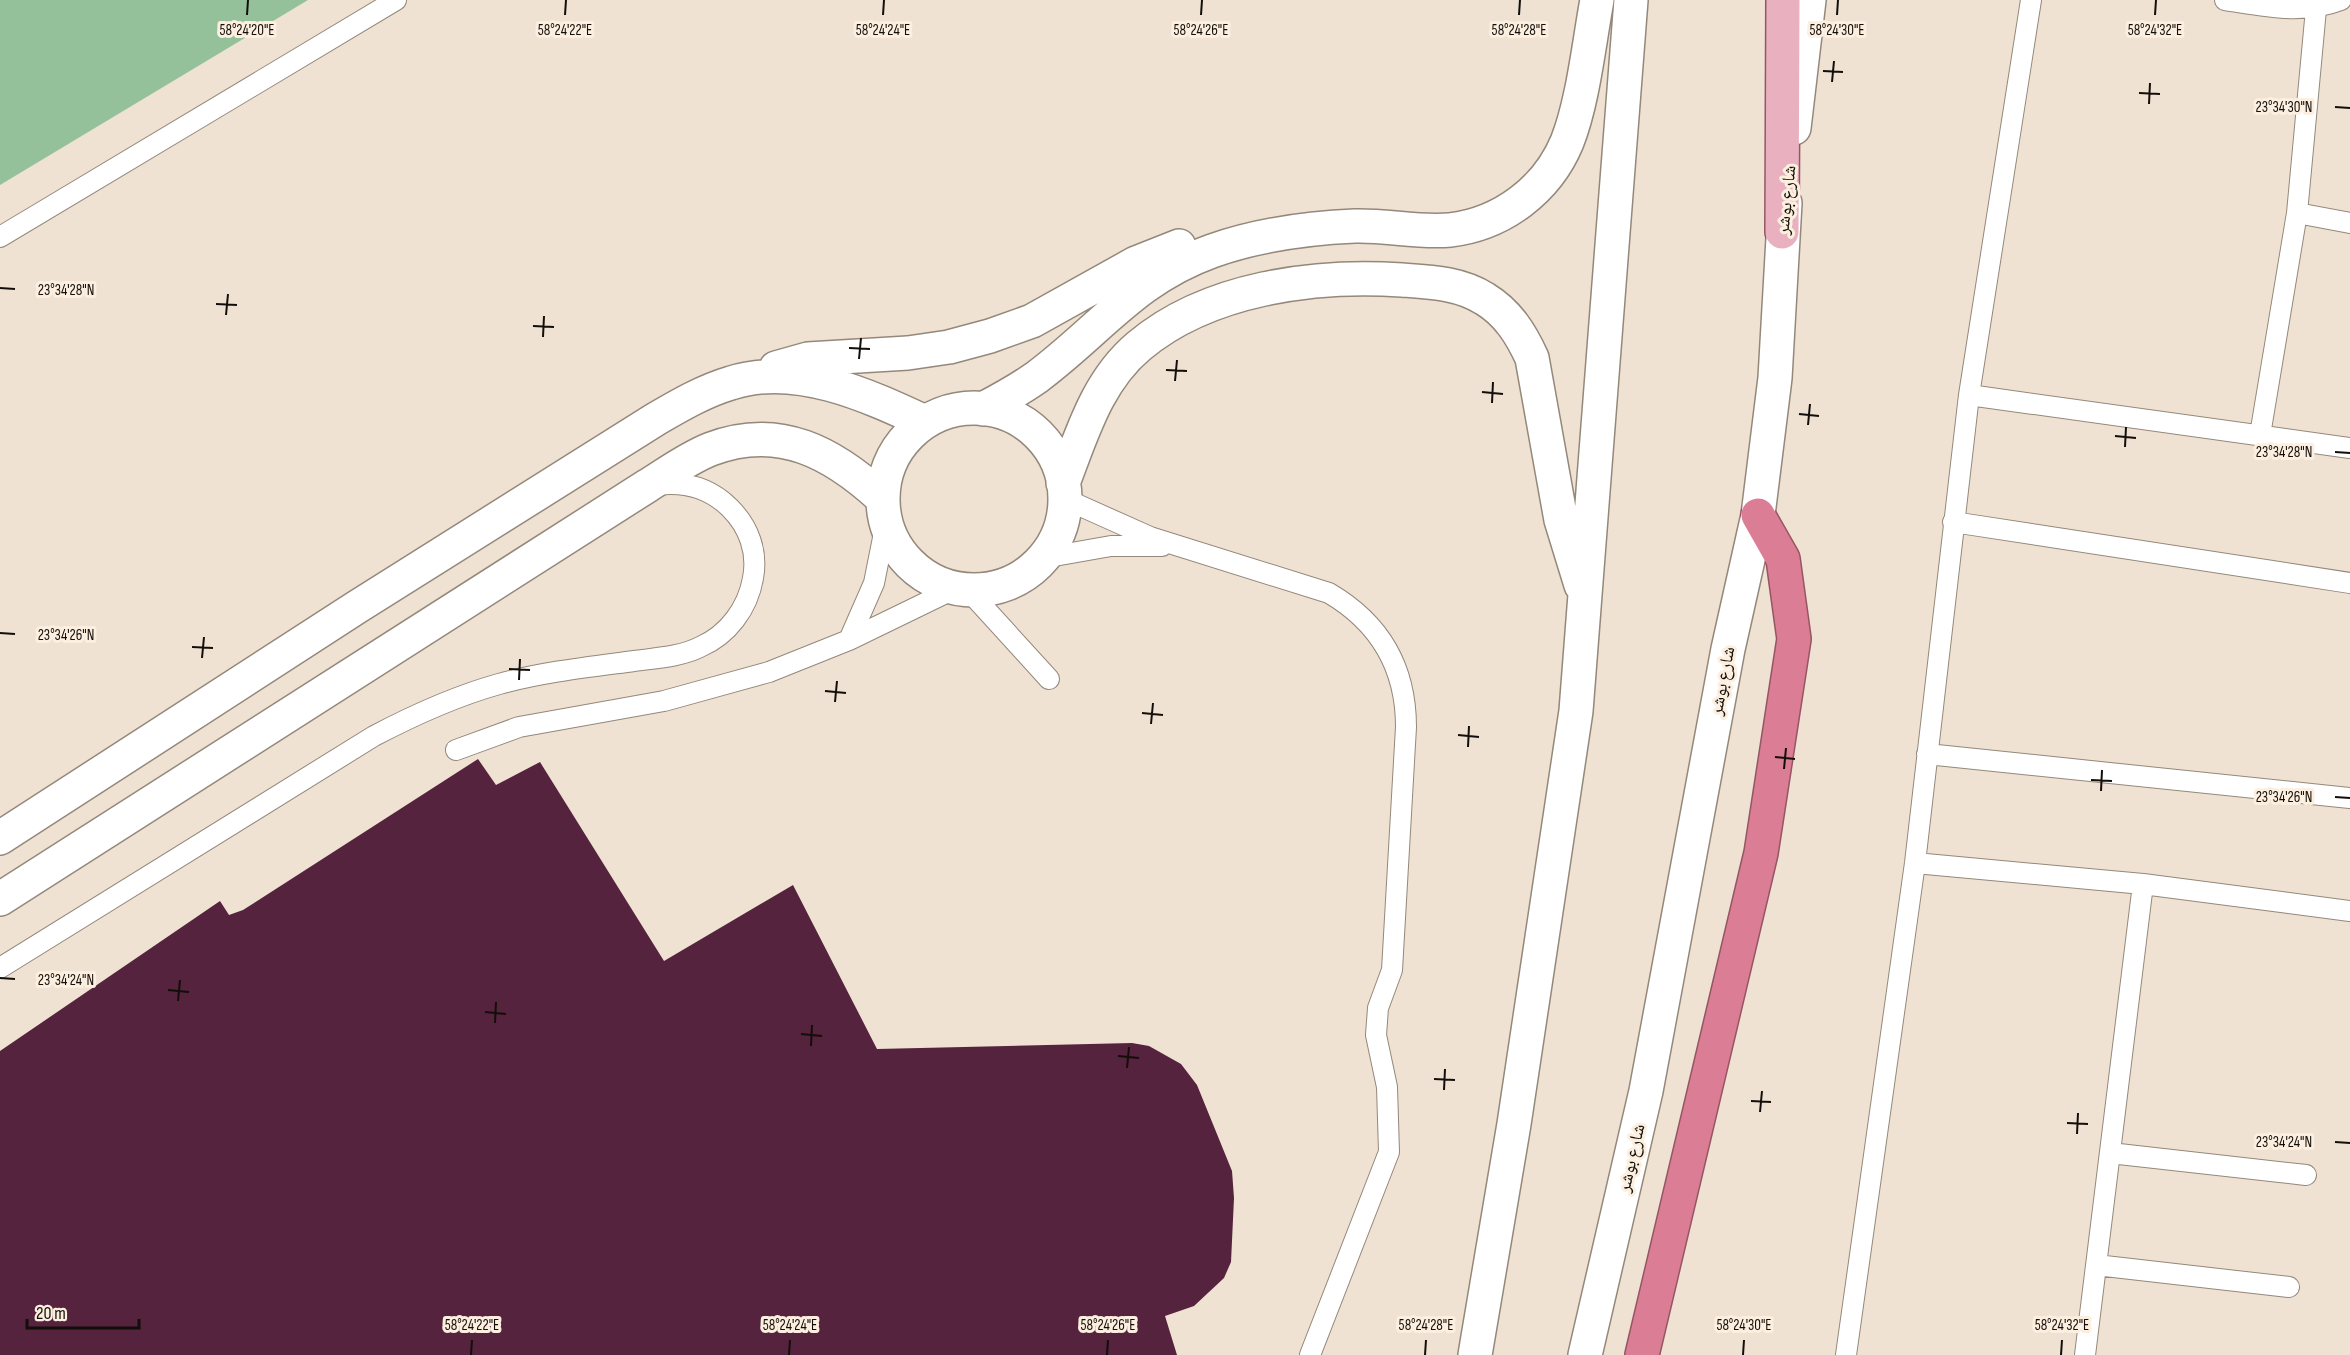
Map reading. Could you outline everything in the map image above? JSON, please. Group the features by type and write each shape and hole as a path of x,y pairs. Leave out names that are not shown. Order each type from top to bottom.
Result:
{"highway":[{"path":"1642,1355 1761,853 1794,639 1783,559 1758,515"}],"main road":[{"path":"1782,232 1783,0"}],"street":[{"path":"983,409 1037,377 1126,298 1153,280 1212,251 1276,235 1356,226 1449,230 1474,225 1499,216 1521,202 1540,184 1556,163 1568,140 1597,0"},
{"path":"1475,1355 1516,1112 1574,722 1586,600 1631,0"},
{"name":"شارع بوشر","path":"1585,1355 1647,1091 1728,649 1758,515 1775,378 1782,232 1809,0"},
{"path":"759,377 791,363 808,359 908,353 949,347 990,336 1032,321 1136,263 1170,249 1204,239 1240,234 1276,235"},
{"path":"1064,491 1056,461 1044,441 1027,425 1006,414 983,409 952,411 925,422 907,436 894,455 885,476 884,510 893,541 904,558 936,582 962,589 1009,583 1043,558 1055,541 1062,521 1064,491 1096,399 1108,380 1139,346 1178,321 1203,309 1258,290 1314,280 1371,278 1436,282 1462,288 1485,299 1506,315 1521,335 1532,358 1561,520 1586,600"},
{"path":"0,838 656,419 706,392 732,382 759,377 806,379 863,396 925,422"},
{"path":"0,899 647,486 712,449 735,442 781,441 826,454 846,466 884,510"}],"lane":[{"path":"0,237 396,0"},
{"path":"1846,1355 1916,863 1969,395 2031,0"},
{"path":"2225,0 2288,9 2316,9 2341,0"},
{"path":"2260,435 2297,213 2316,9"},
{"path":"2297,213 2350,223"},
{"path":"1969,395 2350,448"},
{"path":"0,968 374,736 414,715 500,684 545,674 675,655 700,647 722,633 740,614 751,590 756,564 751,539 739,517 721,499 698,487 681,484 647,486"},
{"path":"1064,491 1121,525 1180,547 1307,585 1349,605 1382,639 1398,670 1406,704 1392,970 1378,1008 1376,1035 1387,1087 1389,1152 1310,1355"},
{"path":"849,640 874,583 884,510"},
{"path":"1953,522 2350,583"},
{"path":"1043,558 1111,546 1180,547"},
{"path":"456,750 519,727 717,688 769,672 849,640 962,589 1049,679"},
{"path":"1927,754 2350,798"},
{"path":"1916,863 2144,884 2350,911"},
{"path":"2085,1355 2144,884"},
{"path":"2110,1153 2306,1175"},
{"path":"2096,1265 2289,1287"}],"green space":[{"path":"0,0 308,0 0,185"}],"building":[{"path":"478,759 496,785 540,762 664,961 793,885 877,1049 1132,1043 1149,1046 1181,1064 1197,1085 1232,1171 1234,1198 1231,1262 1224,1278 1194,1306 1165,1316 1177,1355 0,1355 0,1051 220,901 229,915 243,910"}]}
